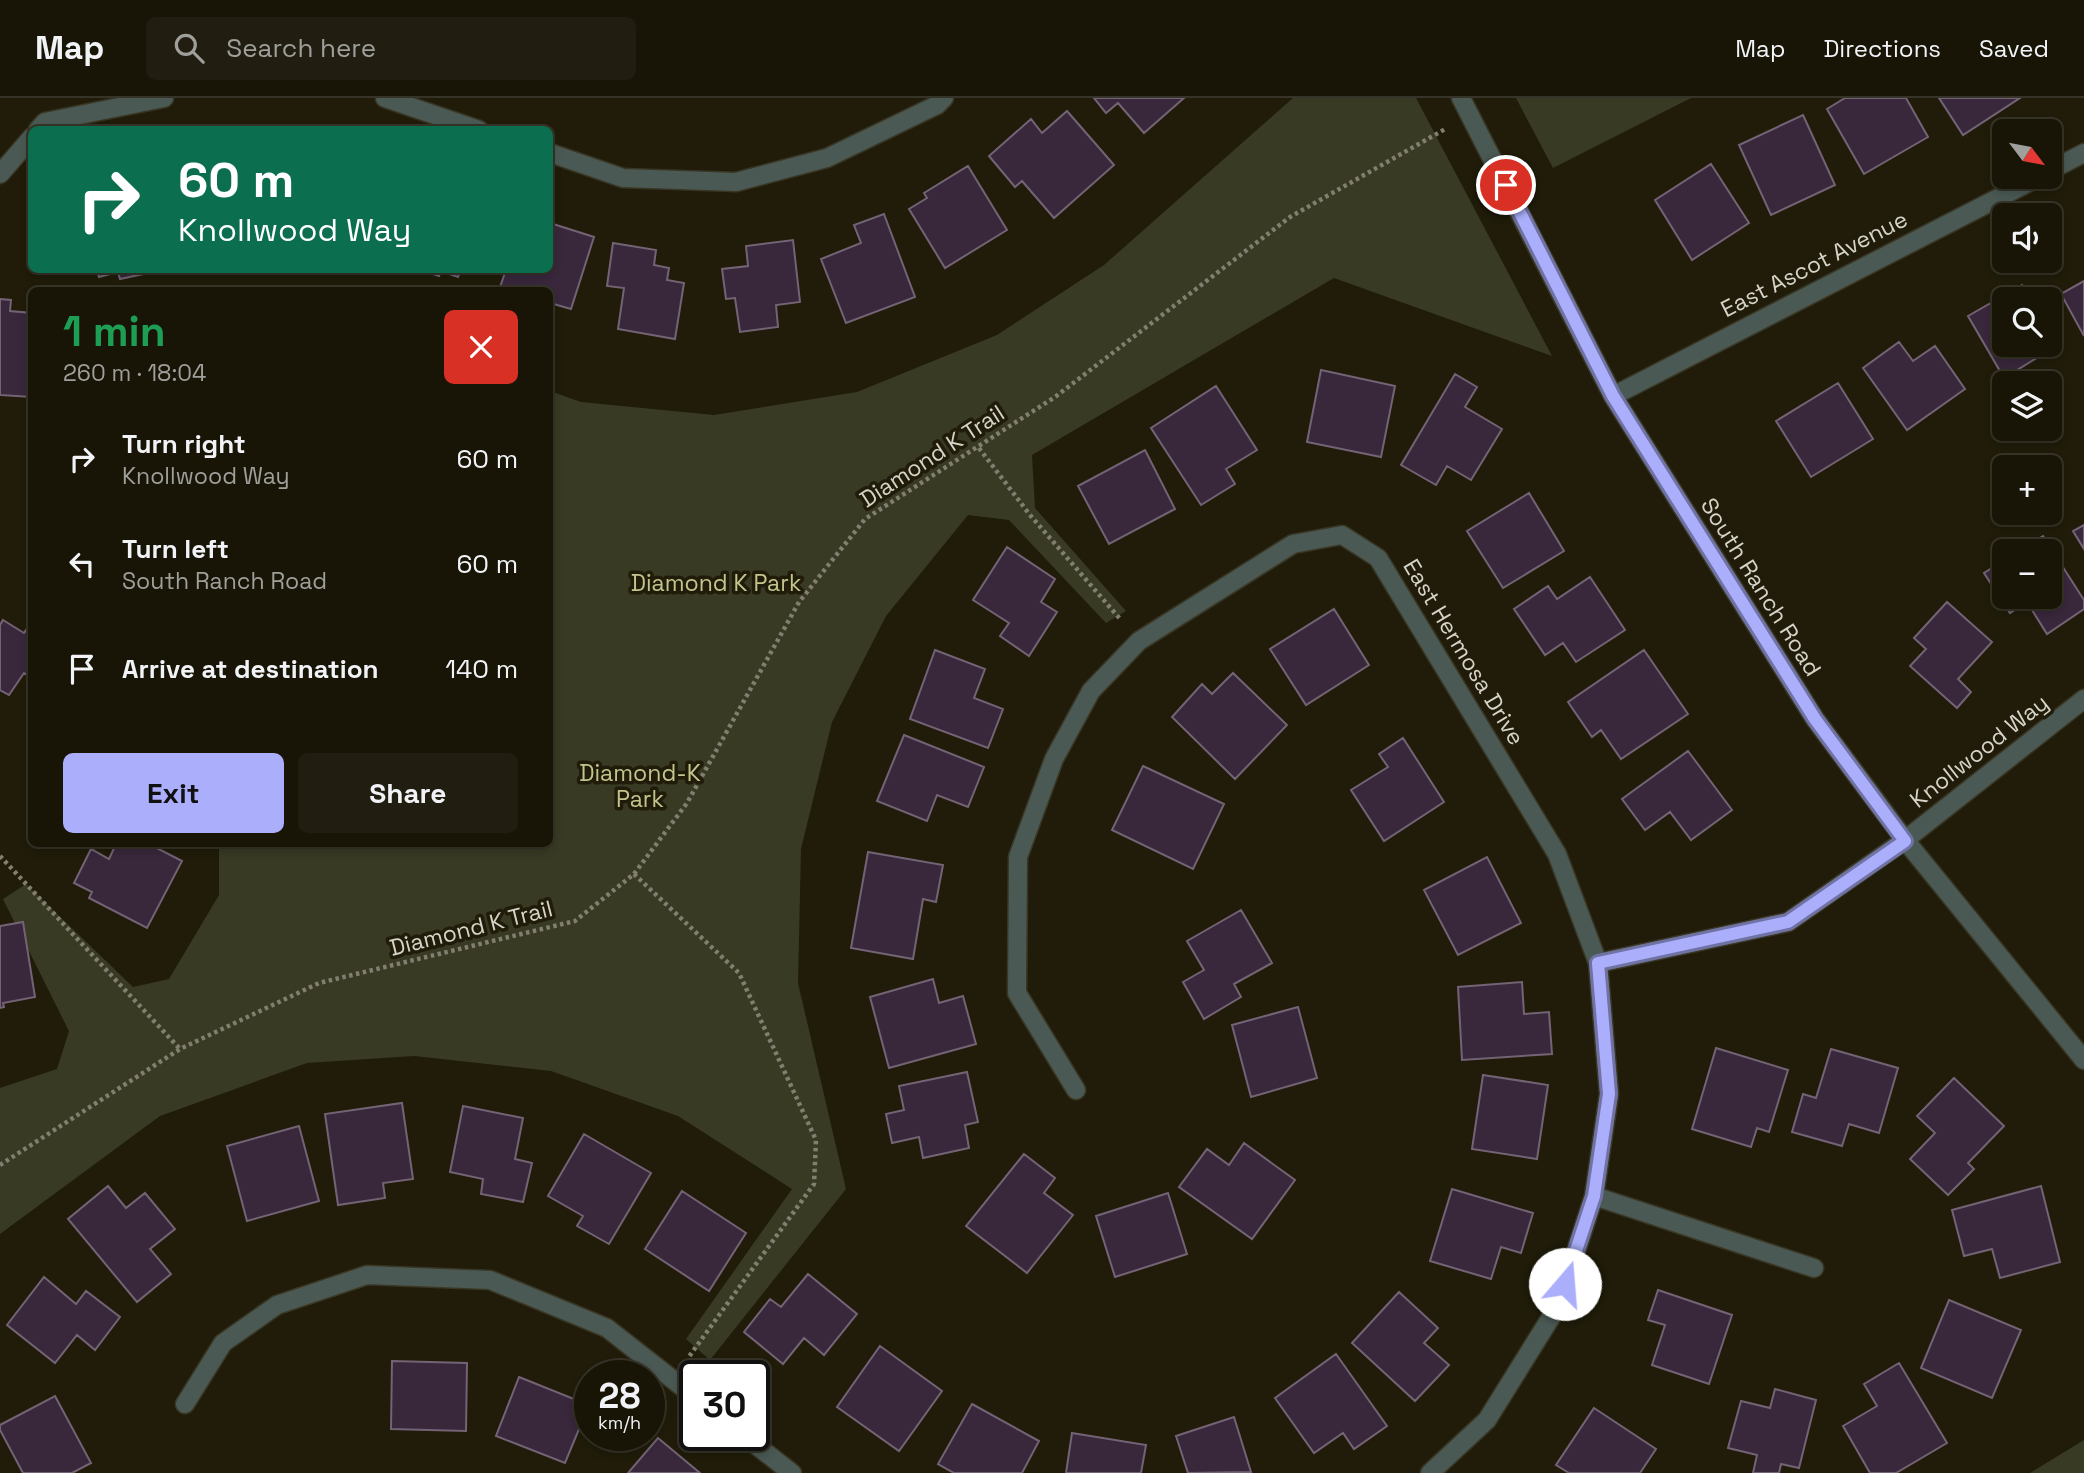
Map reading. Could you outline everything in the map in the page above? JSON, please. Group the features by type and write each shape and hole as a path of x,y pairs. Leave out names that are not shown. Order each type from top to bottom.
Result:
{"street":[{"path":"42,126 45,122 164,98"},
{"path":"385,98 467,126"},
{"path":"553,154 622,178 736,182 827,158 937,105 944,98"},
{"name":"South Ranch Road","path":"1461,98 1613,396 1815,719 1905,841 2084,1060"},
{"path":"0,174 28,142"},
{"path":"2062,164 2084,153"},
{"name":"East Ascot Avenue","path":"1613,396 2016,189"},
{"name":"East Hermosa Drive","path":"1076,1090 1017,993 1018,857 1054,759 1091,691 1139,641 1293,544 1342,535 1378,558 1558,854 1598,963 1609,1094 1594,1196 1558,1306 1487,1420 1430,1473"},
{"name":"Knollwood Way","path":"1598,963 1788,922 1905,841 2084,699"},
{"path":"1594,1196 1814,1268"},
{"path":"185,1404 223,1343 277,1305 368,1275 490,1280 607,1328 679,1385"},
{"path":"764,1451 792,1473"}],"path":[{"name":"Diamond K Trail","path":"0,1165 180,1049 319,984 575,920 634,874 687,803 799,602 865,519 1055,397 1290,217 1471,115"},
{"path":"979,448 1030,515 1139,641"},
{"path":"0,856 180,1049"},
{"path":"634,874 739,973 816,1140 814,1184 673,1380"}],"green space":[{"name":"Diamond K Park","path":"1293,98 1416,98 1552,356 1334,278 1032,455 1035,508 1126,611 1106,623 1009,520 968,515 886,616 832,722 801,849 798,983 846,1189 710,1360 686,1339 792,1189 678,1116 551,1071 414,1056 307,1063 160,1116 0,1234 0,1088 57,1069 69,1031 3,899 26,884 133,987 169,979 219,895 219,847 553,847 553,392 581,402 714,415 857,392 997,335 1104,265"},
{"path":"1516,98 1691,98 1553,168"},
{"path":"2084,1440 2084,1473 2030,1473"}],"building":[{"path":"1094,98 1184,98 1144,133 1118,103 1106,113"},
{"path":"1845,98 1906,98 1928,137 1864,174 1827,109"},
{"path":"1939,98 2020,98 1963,135"},
{"path":"1067,111 1114,165 1054,218 1022,181 1015,187 989,156 1031,119 1042,133"},
{"path":"1803,115 1835,185 1771,215 1739,145"},
{"path":"1711,164 1749,223 1692,260 1655,200"},
{"path":"968,166 1007,230 945,268 909,209 927,198 924,193"},
{"path":"884,214 915,297 846,323 821,259 861,243 854,225"},
{"path":"553,224 594,237 571,309 553,304 553,287 500,287 505,273 553,273"},
{"path":"793,240 800,302 776,305 778,327 740,332 735,298 726,299 722,269 748,266 746,246"},
{"path":"613,243 656,250 654,265 669,268 667,280 684,283 675,339 618,329 624,288 607,286"},
{"path":"98,273 114,273 99,277"},
{"path":"118,273 148,273 120,279"},
{"path":"2084,281 2084,336 2062,296"},
{"path":"0,299 11,300 10,311 28,313 28,397 0,395"},
{"path":"1992,302 1992,357 2038,357 2015,371 2000,371 1968,316"},
{"path":"1899,342 1913,361 1935,346 1965,389 1907,430 1863,368"},
{"path":"1321,370 1395,386 1381,457 1307,442"},
{"path":"1455,374 1477,387 1465,407 1502,429 1471,480 1447,466 1436,485 1401,465"},
{"path":"1838,383 1873,439 1811,477 1776,421"},
{"path":"1216,386 1257,450 1226,469 1235,484 1201,505 1151,428"},
{"path":"1145,450 1175,509 1109,544 1078,486"},
{"path":"1529,493 1564,551 1503,588 1467,531"},
{"path":"2084,525 2084,549 2073,531"},
{"path":"1007,547 1055,579 1041,602 1057,612 1029,656 1000,636 1009,623 973,600"},
{"path":"2062,566 2084,600 2084,609 2047,634 2031,609 2062,609"},
{"path":"1992,568 1992,585 1984,573"},
{"path":"1590,577 1625,630 1576,662 1563,643 1545,655 1514,609 1548,586 1557,599"},
{"path":"1947,602 1992,642 1958,679 1971,692 1957,708 1910,666 1926,649 1914,638"},
{"path":"1334,609 1369,665 1306,705 1270,649"},
{"path":"3,620 24,633 28,627 28,676 24,673 9,695 0,690 0,625"},
{"path":"935,650 985,669 974,698 1003,709 988,748 910,719"},
{"path":"1644,650 1688,714 1621,759 1601,730 1592,737 1568,702"},
{"path":"1233,673 1287,725 1235,779 1172,717 1202,684 1212,694"},
{"path":"904,735 984,767 968,807 937,795 927,821 877,801"},
{"path":"1403,738 1444,802 1384,841 1351,790 1388,767 1379,754"},
{"path":"1688,751 1732,810 1691,840 1670,812 1645,830 1622,799"},
{"path":"1143,766 1224,804 1193,869 1112,830"},
{"path":"115,847 155,847 182,861 147,928 89,898 92,892 74,883 91,849 109,859"},
{"path":"868,852 943,865 936,902 923,899 913,959 851,948"},
{"path":"1487,857 1521,923 1458,955 1424,890"},
{"path":"1241,910 1272,963 1234,984 1241,997 1204,1019 1183,982 1204,970 1187,941"},
{"path":"23,922 35,997 3,1003 4,1007 0,1008 0,926"},
{"path":"933,979 939,1003 963,996 976,1044 889,1068 870,997"},
{"path":"1522,982 1524,1014 1549,1012 1552,1054 1462,1060 1458,987"},
{"path":"1298,1007 1317,1078 1251,1097 1232,1025"},
{"path":"1716,1048 1788,1070 1769,1132 1757,1128 1751,1147 1692,1129"},
{"path":"1831,1049 1898,1068 1879,1133 1849,1124 1842,1146 1792,1132 1803,1094 1816,1098"},
{"path":"967,1072 978,1122 965,1125 969,1148 923,1158 919,1137 892,1143 886,1114 904,1110 899,1086"},
{"path":"1483,1075 1548,1085 1537,1159 1472,1149"},
{"path":"1954,1078 2004,1126 1968,1163 1974,1169 1948,1195 1910,1159 1935,1133 1917,1116"},
{"path":"402,1103 413,1179 383,1183 385,1198 338,1205 325,1114"},
{"path":"463,1106 523,1118 515,1159 532,1163 523,1202 481,1194 483,1179 450,1172"},
{"path":"299,1126 319,1201 247,1221 227,1146"},
{"path":"584,1134 651,1173 609,1244 577,1226 583,1216 548,1196"},
{"path":"1244,1143 1295,1180 1252,1239 1179,1187 1207,1149 1229,1165"},
{"path":"1024,1154 1055,1178 1044,1193 1073,1215 1027,1273 966,1226"},
{"path":"108,1186 126,1208 145,1193 175,1229 150,1249 171,1274 137,1302 68,1219"},
{"path":"2041,1186 2060,1262 2000,1278 1992,1249 1964,1256 1952,1210"},
{"path":"1452,1189 1533,1213 1521,1253 1501,1247 1491,1279 1430,1261"},
{"path":"682,1191 746,1233 709,1291 645,1249"},
{"path":"1168,1193 1187,1254 1115,1277 1096,1216"},
{"path":"808,1274 857,1314 824,1355 804,1338 783,1364 744,1332 770,1299 781,1307"},
{"path":"44,1277 76,1304 86,1291 120,1317 95,1350 77,1335 55,1363 7,1325"},
{"path":"1658,1290 1732,1315 1709,1384 1652,1365 1665,1325 1648,1320"},
{"path":"1399,1292 1438,1328 1424,1343 1449,1365 1415,1401 1352,1343"},
{"path":"1949,1300 2021,1330 1992,1398 1921,1368"},
{"path":"880,1346 942,1391 899,1451 837,1407"},
{"path":"1336,1354 1387,1426 1354,1449 1343,1433 1314,1453 1275,1398"},
{"path":"392,1361 467,1363 466,1431 391,1429"},
{"path":"1899,1363 1947,1443 1896,1473 1870,1473 1843,1426 1877,1406 1864,1384"},
{"path":"519,1377 574,1399 574,1441 565,1463 496,1436"},
{"path":"1775,1389 1816,1400 1799,1468 1781,1464 1779,1473 1753,1473 1757,1455 1728,1448 1741,1401 1770,1408"},
{"path":"55,1396 91,1463 72,1473 23,1473 0,1430 0,1425"},
{"path":"972,1404 1039,1441 1022,1473 954,1473 938,1464"},
{"path":"1594,1408 1656,1449 1640,1473 1569,1473 1556,1465"},
{"path":"1234,1417 1251,1472 1188,1473 1176,1436"},
{"path":"1072,1433 1146,1445 1141,1473 1066,1473"},
{"path":"665,1444 700,1473 628,1473 647,1451 665,1451"}],"route":[{"path":"1506,185 1613,396 1815,719 1905,841 1788,922 1598,963 1609,1094 1594,1196 1565,1284"}],"park label":[{"name":"Diamond-K Park","path":"640,786"}]}
